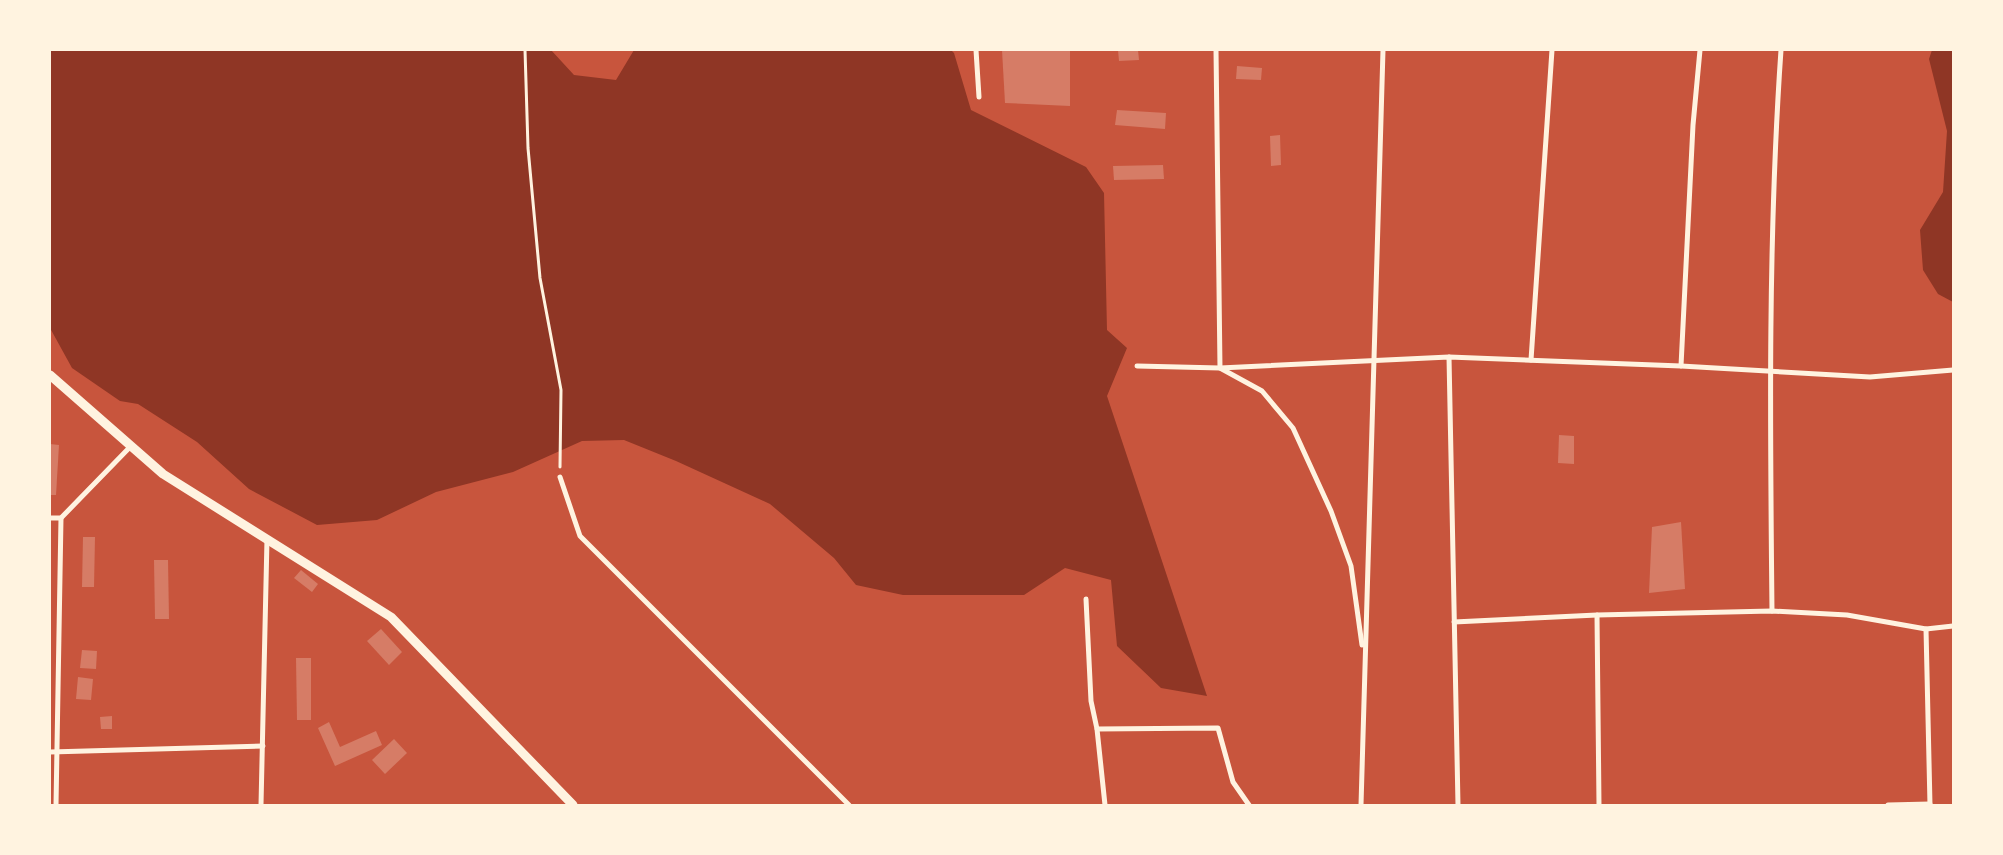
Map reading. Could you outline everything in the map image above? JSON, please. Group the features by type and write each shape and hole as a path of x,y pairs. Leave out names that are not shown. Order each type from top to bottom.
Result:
{"main road":[{"path":"50,374 163,474 391,617 574,805"}],"street":[{"path":"976,50 979,97"},
{"path":"1216,50 1220,368"},
{"path":"1361,805 1383,50"},
{"path":"1531,360 1552,50"},
{"path":"1681,366 1693,125 1700,50"},
{"path":"1772,611 1769,371 1775,139 1781,50"},
{"path":"1137,366 1220,368 1449,357 1681,366 1870,377 1953,370"},
{"path":"1449,357 1458,805"},
{"path":"1220,368 1262,391 1293,428 1331,511 1351,566 1365,660"},
{"path":"56,805 61,518 132,446"},
{"path":"560,477 580,536 849,805"},
{"path":"50,518 61,518"},
{"path":"262,805 266,539"},
{"path":"1086,599 1091,701 1097,729 1105,805"},
{"path":"1454,622 1596,615 1772,611 1847,615 1926,629 1953,626"},
{"path":"1596,615 1599,805"},
{"path":"1888,805 1930,805 1926,629"},
{"path":"1097,729 1218,728 1232,782 1249,805"},
{"path":"50,752 263,746"}],"path":[{"path":"525,50 528,148 540,278 561,390 560,477"}],"shaded area":[{"path":"50,50 551,50 574,75 616,80 634,50 951,50 954,53 971,110 1086,167 1104,193 1107,330 1127,348 1107,396 1207,696 1161,688 1117,646 1111,580 1065,568 1024,595 903,595 856,585 834,558 770,504 676,461 624,440 582,441 513,472 436,492 377,520 317,525 249,489 197,442 138,404 120,401 72,368 50,328"},
{"path":"1932,50 1953,50 1953,302 1938,294 1923,270 1920,230 1943,192 1947,131 1929,59"}],"building":[{"path":"1002,50 1070,50 1070,106 1005,103"},
{"path":"1118,50 1138,50 1139,60 1119,61"},
{"path":"1237,66 1262,68 1261,80 1236,79"},
{"path":"1117,110 1166,113 1165,129 1115,125"},
{"path":"1280,135 1281,165 1271,166 1270,136"},
{"path":"1163,165 1164,179 1114,180 1113,166"},
{"path":"1559,435 1574,436 1574,464 1558,463"},
{"path":"50,444 59,445 56,495 50,495"},
{"path":"1681,522 1685,589 1649,593 1652,527"},
{"path":"83,537 95,537 94,587 82,587"},
{"path":"154,560 168,560 169,619 155,619"},
{"path":"301,570 318,584 312,592 294,578"},
{"path":"381,629 402,652 389,665 367,641"},
{"path":"82,650 97,651 96,669 80,668"},
{"path":"296,658 311,658 311,720 297,720"},
{"path":"78,677 93,679 91,700 76,699"},
{"path":"112,716 112,729 101,729 100,717"},
{"path":"329,722 340,747 376,731 382,745 335,766 318,728"},
{"path":"394,739 407,753 385,774 372,760"}]}
